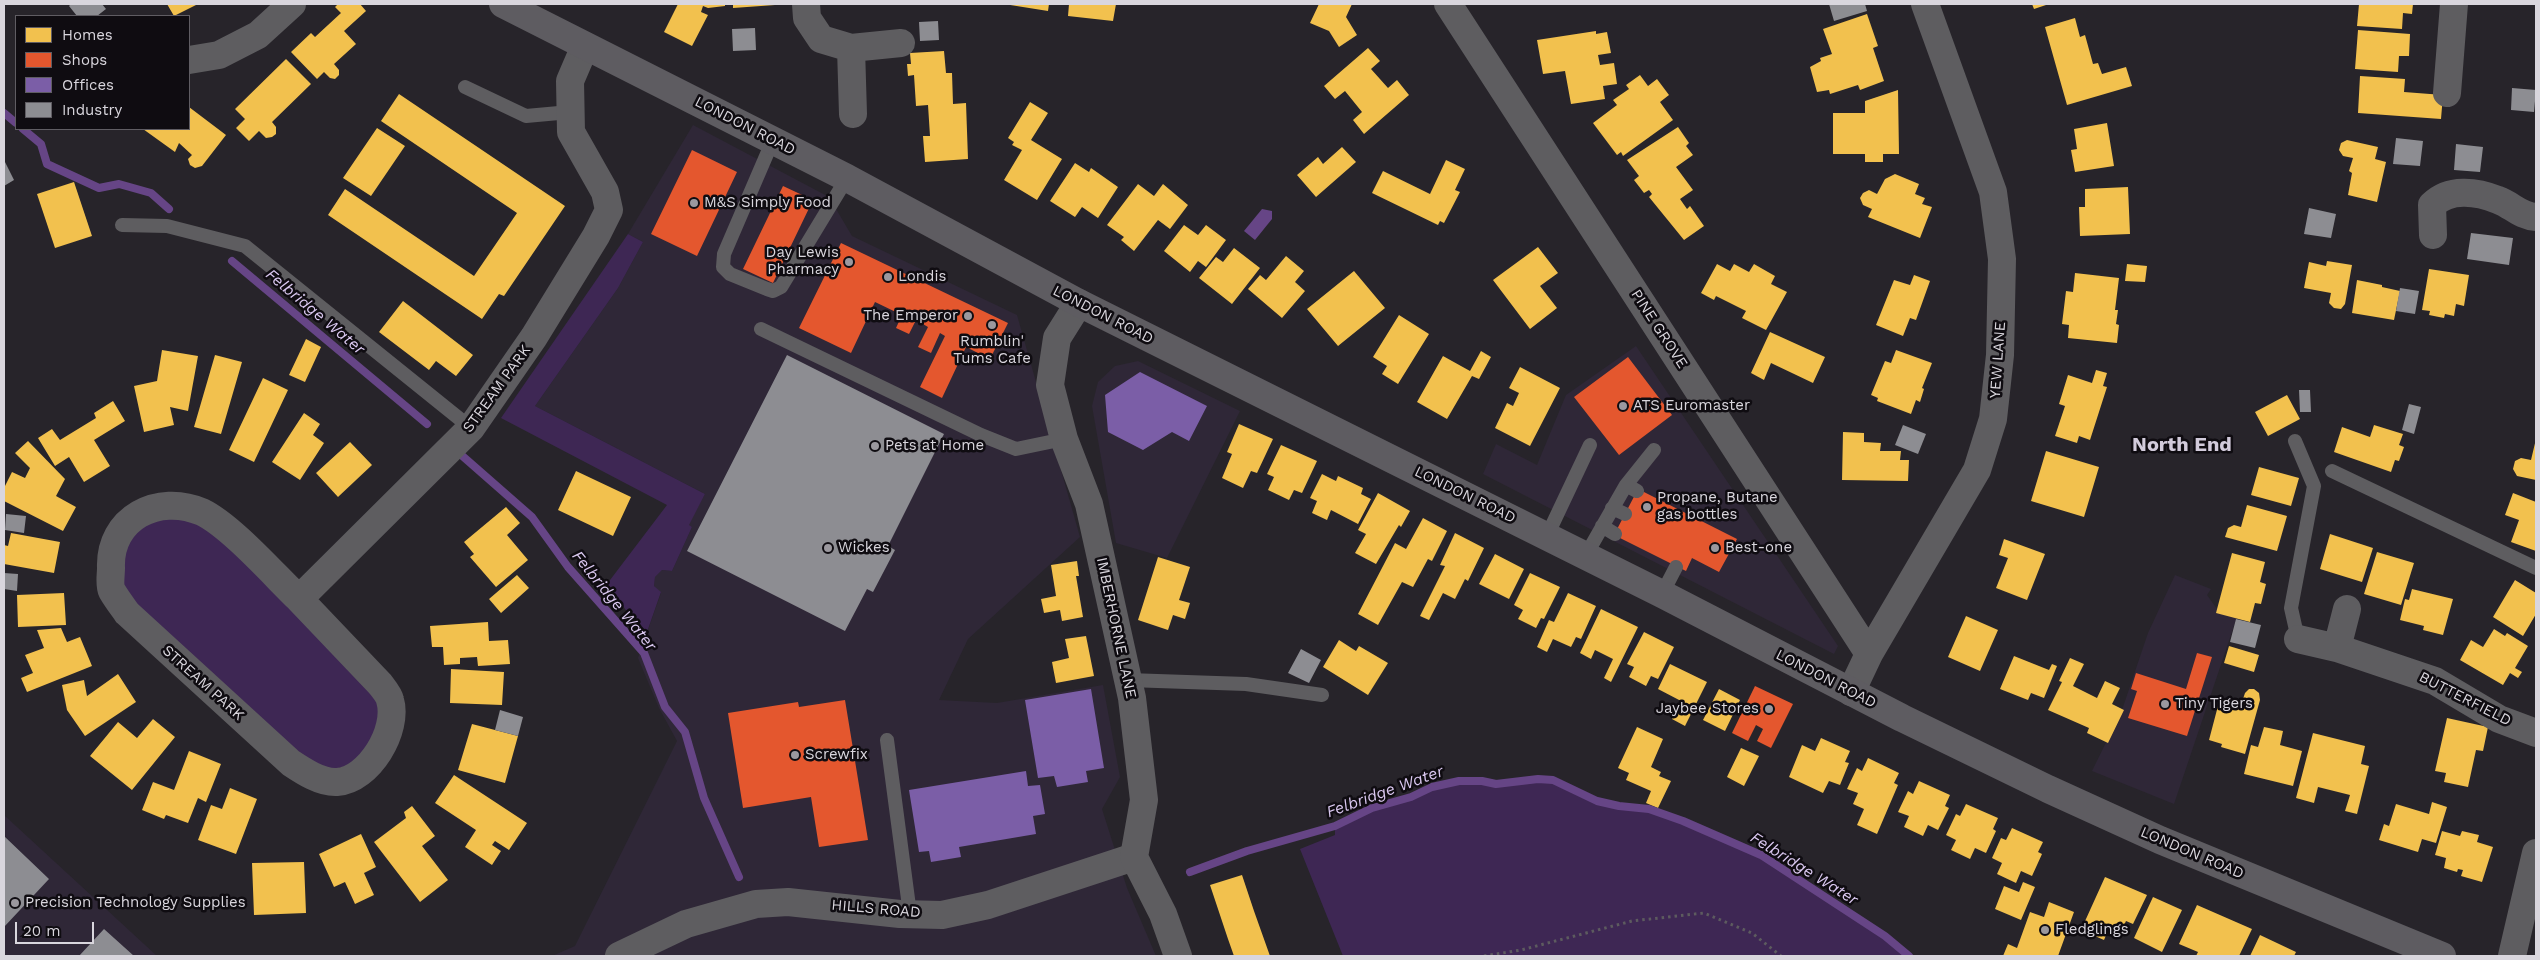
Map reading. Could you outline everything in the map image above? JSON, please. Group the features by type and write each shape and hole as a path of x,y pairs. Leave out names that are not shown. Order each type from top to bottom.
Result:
{"highway":[{"name":"LONDON ROAD","path":"503,4 847,178 1079,304 1547,536 1851,692 2039,785 2160,840 2442,956"}],"street":[{"path":"190,60 219,55 258,35 292,4"},
{"path":"806,4 807,18 821,39 851,48 901,43"},
{"name":"PINE GROVE","path":"1448,4 1869,654"},
{"name":"YEW LANE","path":"1851,692 1869,654 1977,470 1994,419 2000,355 2002,259 1993,192 1925,4"},
{"path":"2447,93 2454,4"},
{"path":"570,112 570,81 585,46"},
{"path":"851,48 853,114"},
{"name":"STREAM PARK","path":"299,599 471,428 534,337 596,236 609,210 605,192 570,132 570,112"},
{"path":"2433,235 2432,205 2441,196 2465,192 2498,200 2525,216 2536,217"},
{"name":"IMBERHORNE LANE","path":"1079,304 1057,338 1050,385 1064,439 1089,504 1128,680 1144,800 1134,857"},
{"name":"STREAM PARK","path":"173,504 202,512 226,529 299,599 380,684 390,700 386,738 376,758 359,774 336,782 310,776 291,763 127,613 111,589 110,559 118,532 142,511 173,504"},
{"path":"2336,648 2347,609"},
{"name":"BUTTERFIELD","path":"2298,640 2336,648 2435,681 2499,719 2536,732"},
{"path":"2512,956 2536,853"},
{"path":"1134,857 1163,914 1178,956"},
{"name":"HILLS ROAD","path":"619,956 686,924 756,904 788,902 910,914 942,914 988,905 1134,857"}],"lane":[{"path":"465,87 526,116 570,112"},
{"path":"773,140 724,254 723,267 730,274 773,291 781,287 847,178"},
{"path":"122,225 167,226 245,246 471,428"},
{"path":"761,329 981,435 1016,449 1064,439"},
{"path":"2295,441 2314,486 2291,608 2298,640"},
{"path":"1547,536 1590,445"},
{"path":"1581,554 1590,548 1602,526 1619,511 1654,450"},
{"path":"2332,471 2536,568"},
{"path":"1602,526 1615,534"},
{"path":"1662,594 1676,566"},
{"path":"1128,680 1246,684 1322,695"},
{"path":"887,740 910,914"}],"path":[{"path":"1484,956 1521,950 1632,921 1704,913 1752,933 1781,956"}],"shaded area":[{"path":"693,125 829,197 852,236 1017,315 1080,537 968,639 939,700 997,703 1103,685 1120,777 1102,809 1127,888 1156,956 552,956 575,946 677,741 659,708 638,658 661,593 654,586 655,577 662,570 672,571 692,527 688,525 705,494 535,406 618,288 643,242 628,234"},
{"path":"1262,209 1272,211 1272,219 1255,240 1244,231"},
{"path":"628,234 643,242 618,288 535,406 705,494 689,525 692,527 672,571 662,570 655,577 654,586 661,592 646,635 607,584 667,505 501,418"},
{"path":"1636,346 1838,646 1834,654 1483,474 1496,444 1537,465 1566,395"},
{"path":"1138,361 1240,411 1167,558 1116,543 1092,406 1098,382 1115,366"},
{"path":"170,515 195,520 214,532 379,698 378,734 351,765 327,771 309,766 130,603 121,584 120,551 146,522"},
{"path":"2175,575 2211,589 2207,595 2217,609 2237,617 2174,804 2092,771 2122,710 2148,633"},
{"path":"1538,779 1553,780 1597,801 1619,806 1649,809 1723,837 1761,855 1885,936 1909,956 1343,956 1300,849 1335,835 1335,826 1372,808 1459,781 1482,781 1496,784"},
{"path":"4,815 157,956 4,956"}],"building: Homes":[{"path":"167,4 198,4 176,15 173,15"},
{"path":"338,4 360,4 366,11 344,31 356,44 334,64 339,70 339,75 335,79 330,78 324,72 317,79 291,52 311,33 315,37 341,13 335,7"},
{"path":"678,4 725,4 725,6 708,8 703,6 701,12 708,15 692,46 664,32"},
{"path":"733,4 775,4 775,5 733,8"},
{"path":"1004,4 1049,4 1048,11"},
{"path":"1069,4 1116,4 1113,21 1068,16"},
{"path":"1319,4 1352,4 1346,17 1357,35 1339,47 1329,31 1310,23"},
{"path":"2032,4 2049,4 2034,9"},
{"path":"2359,4 2413,4 2412,14 2403,13 2402,29 2357,26"},
{"path":"1867,14 1878,46 1873,48 1884,81 1860,90 1858,85 1830,94 1829,90 1817,92 1810,67 1821,61 1820,58 1832,54 1823,29"},
{"path":"2075,18 2080,37 2085,35 2093,64 2098,63 2102,74 2126,67 2132,86 2067,105 2045,27"},
{"path":"2358,30 2410,34 2409,56 2399,56 2398,72 2355,69"},
{"path":"1596,31 1596,34 1607,32 1611,53 1598,55 1600,65 1614,63 1617,84 1603,86 1605,99 1571,104 1565,71 1543,74 1537,40"},
{"path":"1368,48 1380,61 1371,69 1388,88 1397,80 1409,95 1364,134 1353,120 1362,112 1345,91 1335,99 1324,86"},
{"path":"944,51 946,73 952,73 953,104 966,103 968,159 925,162 923,136 930,136 928,105 916,106 914,75 908,76 907,64 911,64 910,53"},
{"path":"286,59 311,84 272,122 276,127 276,134 266,138 259,131 249,141 236,128 245,119 235,109"},
{"path":"1640,75 1648,86 1657,79 1669,95 1660,102 1673,120 1623,156 1621,152 1617,155 1593,123 1617,105 1613,100 1629,89 1626,85"},
{"path":"2360,76 2405,79 2404,92 2443,95 2441,119 2358,113"},
{"path":"1898,90 1899,154 1883,154 1883,162 1865,162 1865,154 1833,154 1833,113 1865,113 1865,101"},
{"path":"399,94 565,206 504,296 499,294 482,319 328,215 345,189 474,276 517,213 381,121"},
{"path":"1030,102 1048,113 1031,140 1062,159 1037,200 1004,180 1022,150 1012,145 1014,142 1008,138"},
{"path":"190,108 226,135 202,166 195,168 190,165 188,159 192,155 179,143 175,152 144,130 190,130"},
{"path":"2107,123 2114,166 2075,172 2071,150 2077,149 2074,129"},
{"path":"1678,127 1689,143 1686,146 1693,155 1676,167 1693,190 1680,199 1687,209 1690,206 1704,226 1684,240 1649,197 1652,194 1649,190 1644,193 1634,180 1639,176 1627,160"},
{"path":"377,128 405,146 371,196 343,178"},
{"path":"2347,140 2378,147 2375,159 2386,162 2377,202 2348,195 2352,173 2349,171 2353,158 2343,156 2339,150 2341,143"},
{"path":"1342,147 1356,162 1316,197 1297,175 1318,157 1323,164"},
{"path":"1446,160 1465,169 1455,190 1460,192 1444,223 1440,221 1438,225 1372,193 1383,171 1430,194"},
{"path":"1075,163 1089,172 1091,168 1118,187 1098,218 1082,207 1075,217 1050,201"},
{"path":"1895,174 1919,184 1915,194 1925,198 1922,204 1932,207 1920,238 1868,217 1872,209 1863,205 1860,198 1863,193 1869,190 1877,194 1885,179"},
{"path":"74,182 92,236 55,248 37,194"},
{"path":"1138,184 1154,196 1163,184 1188,205 1170,229 1158,220 1134,251 1121,240 1124,237 1107,225"},
{"path":"2128,187 2130,234 2080,236 2079,207 2085,207 2085,189"},
{"path":"1184,225 1198,235 1206,225 1226,240 1206,267 1198,261 1190,272 1164,251"},
{"path":"1538,247 1558,273 1540,286 1557,308 1530,329 1493,280"},
{"path":"1234,248 1260,268 1232,304 1199,278 1216,257 1223,262"},
{"path":"1286,256 1304,271 1295,282 1305,291 1282,318 1248,289 1260,275 1266,280"},
{"path":"2327,261 2352,265 2345,304 2341,309 2334,308 2329,303 2331,293 2304,288 2309,262 2326,266"},
{"path":"1717,264 1730,271 1734,264 1749,272 1754,264 1775,276 1771,284 1787,292 1766,330 1742,318 1746,311 1716,296 1714,300 1701,293"},
{"path":"2127,264 2147,266 2145,282 2125,281"},
{"path":"2429,269 2469,275 2464,306 2456,304 2454,316 2445,314 2444,318 2429,315 2430,311 2422,310"},
{"path":"1354,271 1385,308 1338,346 1307,309"},
{"path":"2075,273 2119,278 2115,310 2118,310 2116,324 2119,325 2117,343 2068,338 2069,325 2062,324 2066,291 2073,292"},
{"path":"1914,275 1930,281 1916,320 1910,318 1903,336 1876,325 1894,280 1910,285"},
{"path":"2357,280 2400,291 2394,320 2352,313"},
{"path":"403,301 473,355 456,376 436,361 429,370 379,332"},
{"path":"1399,315 1429,334 1398,384 1382,374 1387,366 1373,357"},
{"path":"1770,332 1825,357 1813,383 1771,363 1764,380 1751,373"},
{"path":"306,339 321,347 305,382 289,375"},
{"path":"162,350 198,356 188,411 170,407 174,425 144,432 134,386 157,381"},
{"path":"1896,350 1932,363 1922,388 1924,389 1920,402 1916,400 1911,414 1877,401 1878,398 1871,395 1885,361 1891,363"},
{"path":"1481,351 1491,357 1479,379 1472,376 1447,419 1417,402 1443,356 1470,371"},
{"path":"215,355 242,362 221,434 194,427"},
{"path":"1520,367 1560,388 1530,446 1495,428 1507,403 1513,406 1519,393 1509,388"},
{"path":"2096,370 2107,373 2103,386 2107,387 2090,440 2079,436 2077,443 2055,436 2065,406 2059,404 2068,375 2092,383"},
{"path":"263,378 288,390 254,462 229,450"},
{"path":"2287,395 2300,419 2268,436 2255,412"},
{"path":"113,401 125,421 94,440 110,466 84,482 69,457 55,466 38,438 52,429 60,440 96,418 94,413"},
{"path":"304,413 320,424 313,435 324,443 300,480 272,462"},
{"path":"1239,424 1273,439 1257,473 1251,471 1243,488 1222,478 1232,454 1227,452"},
{"path":"2374,425 2403,434 2399,445 2404,447 2399,461 2395,460 2391,472 2334,452 2342,427 2370,437"},
{"path":"1843,432 1864,433 1864,442 1881,443 1880,451 1901,451 1900,460 1909,460 1908,481 1842,480"},
{"path":"2536,439 2536,480 2517,476 2513,469 2515,461 2521,458 2531,460"},
{"path":"28,441 65,479 56,496 76,507 63,531 4,501 4,488 12,472 25,478 30,468 15,453"},
{"path":"350,442 372,465 338,497 316,473"},
{"path":"1281,445 1317,461 1302,493 1294,490 1289,500 1268,490 1274,477 1267,474"},
{"path":"2046,451 2099,467 2084,517 2031,501"},
{"path":"2259,467 2299,478 2291,506 2251,495"},
{"path":"576,471 631,497 613,536 558,510"},
{"path":"1322,474 1336,481 1338,476 1363,488 1361,494 1371,499 1358,524 1331,510 1327,520 1312,513 1317,501 1310,498"},
{"path":"1378,493 1410,511 1401,527 1399,525 1376,564 1355,553 1366,534 1358,530"},
{"path":"2513,493 2536,502 2536,551 2511,542 2519,520 2505,515"},
{"path":"2247,505 2287,516 2277,551 2225,537 2228,528 2234,525 2241,527"},
{"path":"506,507 520,523 507,535 528,560 496,587 470,557 474,554 464,542"},
{"path":"1423,518 1447,531 1432,561 1428,559 1413,587 1402,582 1378,625 1358,614 1395,543 1406,549"},
{"path":"11,533 60,542 54,573 4,564 4,545 8,546"},
{"path":"1455,533 1484,548 1468,581 1465,579 1455,599 1443,593 1429,620 1420,616 1445,566 1440,565"},
{"path":"2330,534 2373,548 2362,582 2320,569"},
{"path":"2004,539 2045,554 2027,600 1996,588 2008,558 1999,555"},
{"path":"2377,552 2414,563 2401,605 2364,594"},
{"path":"2232,553 2265,562 2260,582 2266,584 2261,604 2255,603 2250,622 2216,613"},
{"path":"1495,554 1524,569 1509,599 1479,584"},
{"path":"1158,557 1190,567 1179,600 1190,603 1185,619 1173,615 1168,630 1138,620"},
{"path":"1077,561 1079,576 1076,576 1083,617 1062,621 1060,610 1044,613 1041,599 1056,596 1051,565"},
{"path":"1530,573 1560,587 1544,619 1541,618 1536,628 1518,619 1523,610 1514,605"},
{"path":"517,575 529,588 501,613 489,599"},
{"path":"2515,580 2536,593 2536,614 2523,636 2493,617"},
{"path":"2412,589 2453,599 2443,635 2423,630 2424,626 2400,620 2405,599 2409,600"},
{"path":"64,593 66,625 18,627 17,595"},
{"path":"1568,593 1596,606 1581,639 1576,637 1571,647 1553,639 1547,652 1537,647 1549,620 1554,622"},
{"path":"1601,609 1638,627 1611,682 1604,678 1613,659 1595,650 1591,659 1580,653"},
{"path":"1966,616 1998,630 1980,671 1948,657"},
{"path":"488,622 489,641 508,640 510,664 478,666 477,657 460,658 460,664 444,665 443,647 432,647 430,626"},
{"path":"61,628 67,642 80,637 92,666 27,692 21,678 33,673 25,655 44,648 37,630"},
{"path":"2494,629 2505,636 2507,633 2528,646 2515,668 2522,672 2518,678 2510,673 2503,685 2460,660 2471,640 2483,647"},
{"path":"1644,632 1674,647 1658,679 1651,676 1646,686 1629,677 1634,667 1627,664"},
{"path":"1086,636 1094,676 1056,683 1052,662 1069,658 1065,639"},
{"path":"1339,640 1356,651 1359,646 1388,663 1368,695 1323,667"},
{"path":"2229,646 2259,655 2254,672 2224,663"},
{"path":"2014,656 2049,670 2052,664 2057,666 2044,698 2031,693 2028,700 2000,689"},
{"path":"2070,658 2084,664 2073,686 2097,698 2105,681 2120,688 2112,704 2124,710 2108,743 2087,733 2089,728 2048,710 2062,682 2059,681"},
{"path":"1670,664 1707,682 1685,726 1672,719 1681,701 1658,689"},
{"path":"451,669 504,672 502,705 450,703"},
{"path":"118,674 136,702 85,736 67,710 62,685 84,680 87,696"},
{"path":"1719,689 1740,700 1725,731 1703,720"},
{"path":"2249,689 2254,689 2259,693 2260,700 2245,754 2221,747 2222,744 2209,740 2219,702 2240,708 2245,693"},
{"path":"2447,718 2488,727 2483,751 2476,750 2468,787 2444,782 2446,773 2435,771"},
{"path":"153,719 175,737 132,790 90,756 118,722 137,738"},
{"path":"472,724 518,736 505,783 458,770"},
{"path":"1637,727 1663,739 1651,767 1661,772 1659,776 1671,781 1658,808 1646,803 1651,791 1626,780 1629,773 1618,768"},
{"path":"2264,727 2283,731 2280,745 2302,751 2293,786 2244,774 2251,745 2258,747"},
{"path":"2313,733 2365,746 2361,764 2369,766 2357,814 2345,811 2350,795 2318,787 2314,803 2296,798"},
{"path":"1821,738 1850,751 1845,762 1849,763 1840,785 1829,781 1823,793 1789,777 1802,745 1815,751"},
{"path":"1741,748 1759,756 1744,786 1727,777"},
{"path":"189,751 221,764 206,802 198,798 188,823 166,815 164,819 142,810 153,782 174,790"},
{"path":"1868,758 1899,773 1894,783 1898,785 1877,834 1857,825 1864,809 1853,804 1858,793 1847,789 1857,768 1862,771"},
{"path":"454,775 527,823 509,850 495,841 492,845 501,851 492,865 465,847 476,830 435,803"},
{"path":"1919,781 1950,795 1945,806 1949,808 1938,830 1928,825 1923,836 1904,827 1909,816 1898,812 1908,791 1913,794"},
{"path":"230,788 257,799 236,854 198,840 211,805 222,809"},
{"path":"2432,802 2447,807 2436,843 2422,839 2418,852 2379,840 2384,824 2389,826 2396,804 2429,814"},
{"path":"1966,804 1998,818 1993,829 1996,831 1986,853 1975,848 1970,859 1951,850 1956,840 1946,835 1956,814 1960,816"},
{"path":"412,806 435,836 422,846 448,880 420,902 374,842 406,818 404,812"},
{"path":"2012,828 2043,842 2038,852 2042,854 2032,876 2021,871 2016,883 1997,874 2002,863 1992,858 2001,838 2006,840"},
{"path":"2442,831 2460,836 2462,831 2479,835 2477,842 2493,847 2482,882 2461,876 2463,870 2458,869 2457,872 2444,868 2446,858 2435,855"},
{"path":"361,834 376,867 364,873 374,895 355,904 345,882 334,887 319,854"},
{"path":"304,862 306,913 254,915 252,863"},
{"path":"1242,875 1270,956 1234,956 1228,939 1210,885"},
{"path":"2105,877 2147,895 2133,924 2126,921 2118,938 2107,933 2104,940 2081,930"},
{"path":"2023,882 2035,887 2021,920 1995,909 2004,886 2019,892"},
{"path":"2153,897 2182,910 2162,952 2134,938"},
{"name":"Fledglings","path":"2049,902 2074,912 2058,956 2003,956 2008,944 2017,948 2030,912 2044,917"},
{"path":"2197,905 2252,929 2239,956 2196,956 2198,952 2179,944"},
{"path":"2260,935 2296,952 2294,956 2250,956"}],"building: Shops":[{"name":"M&S Simply Food","path":"692,150 737,172 697,256 651,234"},
{"path":"783,186 813,200 773,283 743,269"},
{"path":"841,243 1008,323 990,359 966,347 942,398 920,387 945,336 940,333 931,353 918,347 928,327 916,320 909,334 896,328 902,315 875,302 851,353 799,328"},
{"name":"ATS Euromaster","path":"1628,357 1672,415 1619,455 1574,397"},
{"path":"1638,489 1737,539 1719,572 1692,558 1686,571 1614,535"},
{"name":"Tiny Tigers","path":"2197,653 2212,657 2187,736 2128,718 2137,691 2131,689 2136,673 2186,689"},
{"path":"1755,686 1793,704 1771,748 1757,741 1763,729 1756,725 1748,741 1732,733"},
{"name":"Screwfix","path":"845,700 868,840 819,847 811,797 743,808 728,713 798,702 799,707"}],"building: Offices":[{"path":"1140,372 1207,406 1189,441 1172,432 1143,450 1108,432 1105,395"},
{"path":"1091,689 1104,768 1086,771 1088,782 1057,787 1054,776 1038,778 1025,700"},
{"path":"1026,771 1028,786 1040,785 1045,814 1033,816 1036,834 959,847 961,857 931,862 929,851 919,852 909,790"}],"building: Industry":[{"path":"71,4 102,4 106,9 98,15 76,15 69,6"},
{"path":"1829,4 1865,4 1867,11 1834,21"},
{"path":"938,21 939,40 920,41 919,22"},
{"path":"755,28 756,50 733,51 732,29"},
{"path":"2512,88 2536,90 2534,112 2511,110"},
{"path":"2396,138 2423,141 2420,166 2393,164"},
{"path":"2456,144 2483,147 2480,172 2454,170"},
{"path":"4,160 14,180 4,186"},
{"path":"2309,208 2336,214 2331,238 2304,234"},
{"path":"2471,233 2513,238 2509,265 2467,259"},
{"path":"2400,288 2419,291 2415,314 2396,311"},
{"path":"787,355 944,434 888,546 895,550 873,592 867,589 845,631 687,551"},
{"path":"2299,390 2310,390 2311,412 2300,412"},
{"path":"2409,404 2421,407 2414,434 2402,430"},
{"path":"1903,425 1926,434 1918,454 1895,445"},
{"path":"6,514 26,516 24,533 5,530"},
{"path":"4,573 18,574 17,591 4,589"},
{"path":"2236,619 2261,625 2255,648 2230,642"},
{"path":"1301,649 1321,660 1309,683 1288,673"},
{"path":"500,710 523,717 518,736 495,730"},
{"name":"Precision Technology Supplies","path":"4,836 49,879 4,927"},
{"name":"Precision Technology Supplies","path":"104,929 134,956 79,956"}],"waterway":[{"name":"Felbridge Water","path":"4,113 15,122"},
{"name":"Felbridge Water","path":"24,130 41,144 47,164 99,188 119,184 151,193 169,209"},
{"name":"Felbridge Water","path":"232,261 427,424"},
{"name":"Felbridge Water","path":"459,453 532,517 568,567 644,653 665,707 685,732 704,798 739,877"},
{"name":"Felbridge Water","path":"1190,872 1247,851 1335,826 1372,808 1411,797 1432,787 1459,781 1482,781 1496,784 1538,779 1553,780 1597,801 1619,806 1649,809 1683,821 1761,855 1885,936 1909,956"}],"place":[{"name":"M&S Simply Food","path":"694,203"},
{"name":"Day Lewis Pharmacy","path":"849,262"},
{"name":"Londis","path":"888,277"},
{"name":"The Emperor","path":"968,316"},
{"name":"Rumblin' Tums Cafe","path":"992,325"},
{"name":"ATS Euromaster","path":"1623,406"},
{"name":"Pets at Home","path":"875,446"},
{"name":"Propane, Butane gas bottles","path":"1647,507"},
{"name":"Wickes","path":"828,548"},
{"name":"Best-one","path":"1715,548"},
{"name":"Tiny Tigers","path":"2165,704"},
{"name":"Jaybee Stores","path":"1769,709"},
{"name":"Screwfix","path":"795,755"},
{"name":"Precision Technology Supplies","path":"15,903"},
{"name":"Fledglings","path":"2045,930"}],"district":[{"name":"North End","path":"2182,445"}]}
